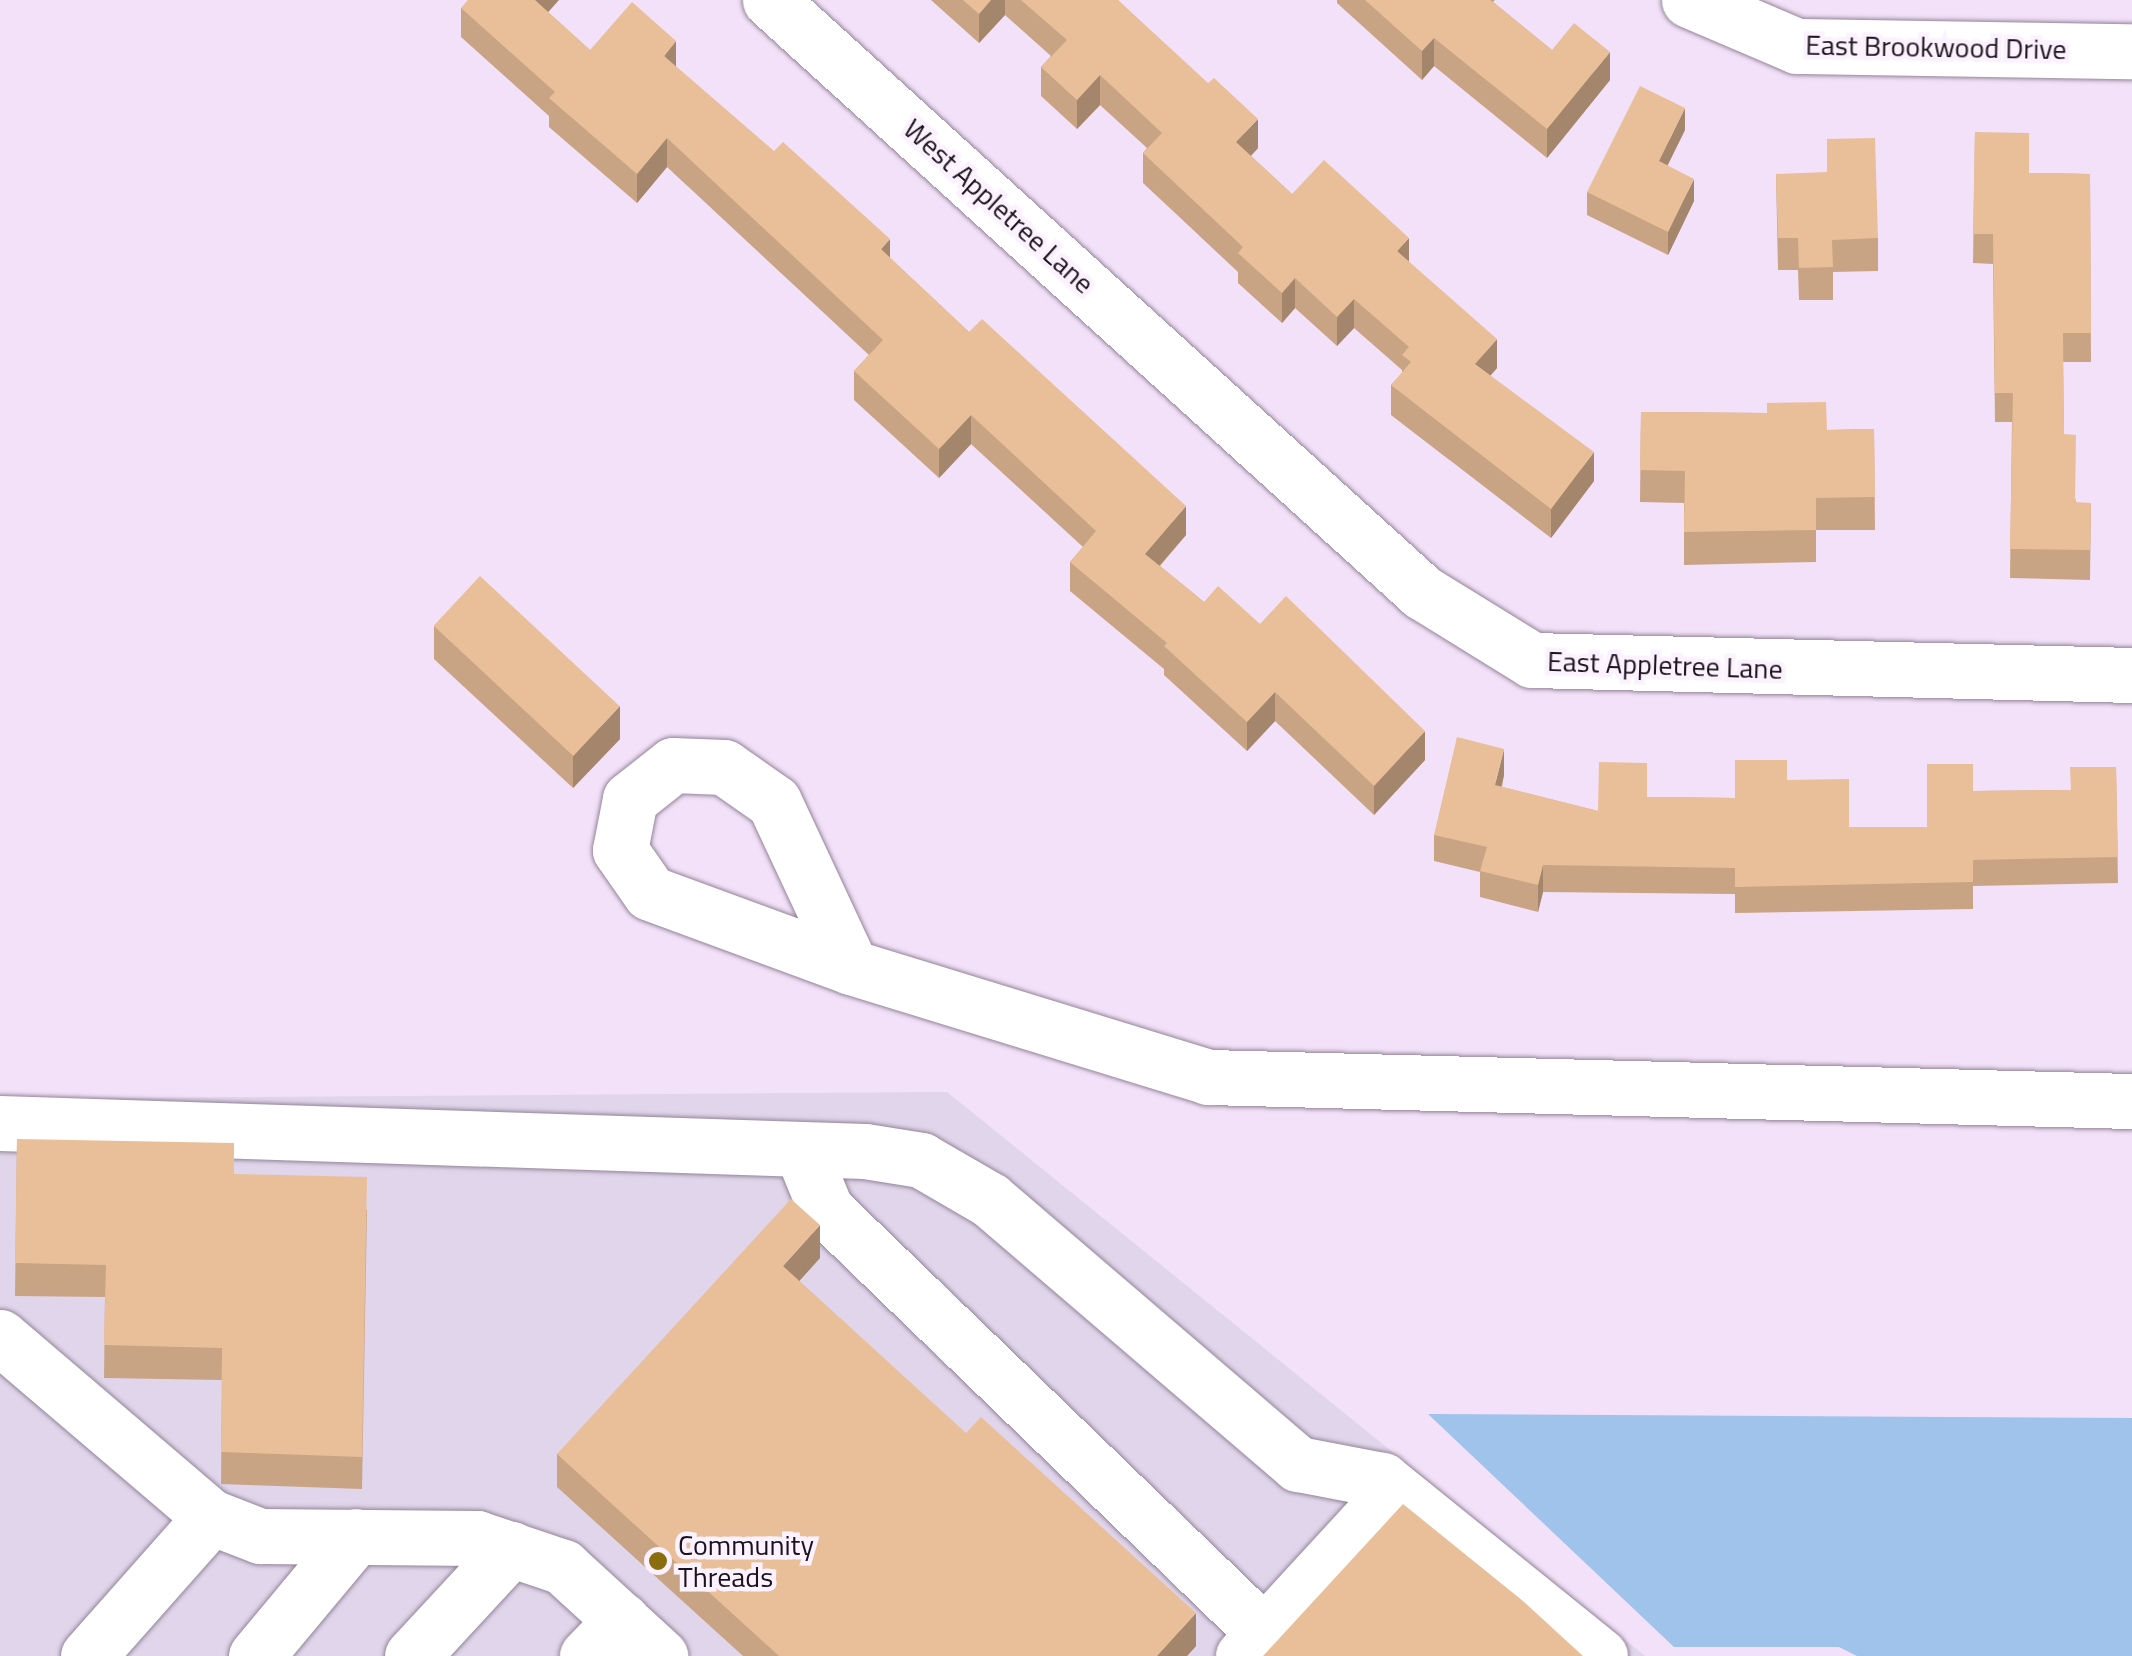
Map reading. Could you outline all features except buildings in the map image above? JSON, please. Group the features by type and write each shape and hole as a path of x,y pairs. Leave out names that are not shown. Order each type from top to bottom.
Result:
{"street":[{"name":"West Appletree Lane","path":"770,0 1227,412"},
{"name":"East Brookwood Drive","path":"1689,0 1797,46 2132,51"},
{"name":"East Appletree Lane","path":"1227,412 1422,592 1532,660 2132,675"},
{"path":"851,967 1208,1078 2132,1101"},
{"path":"0,1123 801,1149 921,1160 990,1200 1298,1464 1382,1480 1600,1656"},
{"path":"801,1149 826,1210 1253,1644 1394,1492"},
{"path":"1,1340 211,1517 260,1536 476,1538 563,1566 623,1644"},
{"path":"88,1656 211,1517"},
{"path":"256,1656 356,1536"},
{"path":"412,1656 510,1550"}],"shaded area":[{"path":"947,1092 1645,1656 0,1656 0,1099"}],"water":[{"path":"1428,1414 2132,1418 2132,1656 1857,1656 1839,1647 1674,1647"}],"place":[{"name":"Community Threads","path":"658,1561"}]}
